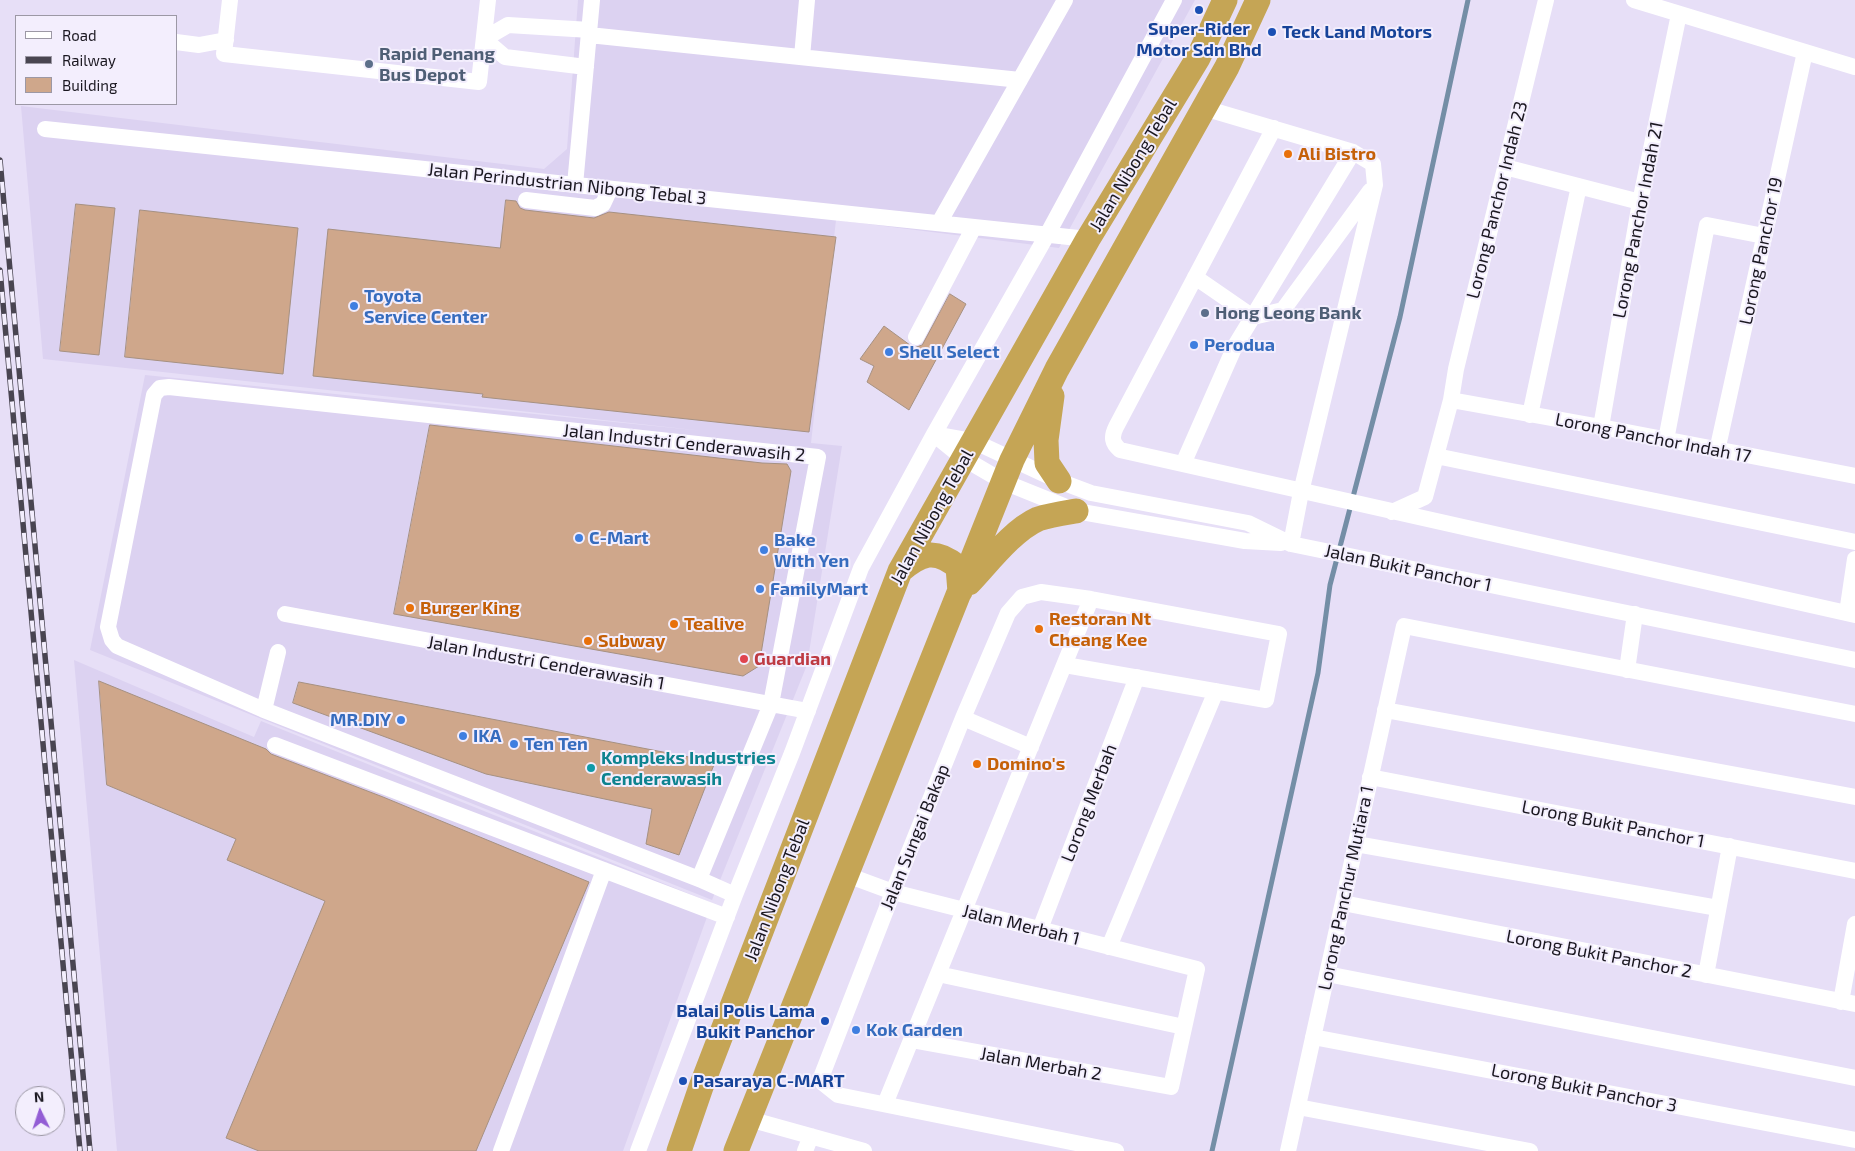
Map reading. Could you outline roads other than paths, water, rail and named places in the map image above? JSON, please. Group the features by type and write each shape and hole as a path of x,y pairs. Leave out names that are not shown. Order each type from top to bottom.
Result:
{"highway":[{"name":"Jalan Nibong Tebal","path":"679,1151 701,1087 900,571 1088,239 1198,58 1225,0"},
{"name":"Jalan Nibong Tebal","path":"736,1151 1008,471 1057,369 1227,67 1258,0"},
{"path":"1057,369 1046,440 1047,463 1059,481"},
{"path":"960,592 1014,535 1025,526 1039,519 1076,510"},
{"path":"900,571 912,561 925,555 938,555 950,560 958,568 960,592"}],"street":[{"path":"230,0 224,54 479,82 488,0"},
{"path":"575,185 592,0"},
{"path":"802,57 807,0"},
{"path":"939,224 1065,0"},
{"path":"638,1151 726,917 808,711 861,568 934,434 1048,235 1174,0"},
{"name":"Lorong Panchor Indah 23","path":"1392,512 1425,497 1451,400 1456,369 1546,0"},
{"path":"1634,0 1855,67"},
{"name":"Lorong Panchor Indah 21","path":"1601,427 1640,202 1679,14"},
{"path":"484,39 508,25 589,32 1020,80"},
{"path":"504,57 508,25"},
{"path":"484,39 504,57 586,67"},
{"path":"178,42 199,45 226,40"},
{"name":"Lorong Panchor 19","path":"1717,451 1805,52"},
{"path":"934,434 1008,471 1076,510 1245,542 1291,544 1309,493 1374,185 1373,164 1352,152 1204,108"},
{"path":"1274,128 1116,427 1112,438 1115,446 1120,450 1851,614 1855,559"},
{"name":"Jalan Perindustrian Nibong Tebal 3","path":"45,129 1088,239"},
{"path":"1183,464 1236,346 1352,152"},
{"path":"1505,167 1640,202"},
{"path":"1194,277 1253,317 1283,310 1374,185"},
{"path":"1530,415 1578,186"},
{"path":"526,200 595,208 603,204 610,189"},
{"path":"1666,440 1707,225 1764,236"},
{"path":"916,337 974,227"},
{"name":"Jalan Industri Cenderawasih 2","path":"264,710 117,646 112,640 108,627 154,395 160,388 169,387 818,457 772,704 699,879"},
{"name":"Lorong Panchor Indah 17","path":"1451,400 1855,476"},
{"name":"Jalan Bukit Panchor 1","path":"968,450 1008,471 1059,481 1091,493 1248,523 1291,544 1855,660"},
{"path":"1436,456 1855,542"},
{"name":"Jalan Sungai Bakap","path":"885,1104 838,1095 822,1083 822,1075 893,892 1008,613 1022,597 1041,592 1091,599"},
{"path":"1064,664 1266,700 1279,634 1091,599 1064,664 1031,747 963,910 885,1104 1116,1151"},
{"name":"Jalan Industri Cenderawasih 1","path":"285,614 808,711"},
{"path":"1635,614 1627,670 1855,714"},
{"name":"Lorong Panchur Mutiara 1","path":"1288,1151 1404,626 1627,670"},
{"path":"278,652 264,710 699,879 735,895"},
{"name":"Lorong Merbah","path":"1040,929 1137,677"},
{"path":"1109,947 1216,691"},
{"path":"1385,710 1855,797"},
{"path":"964,718 1031,747"},
{"path":"275,745 726,917"},
{"name":"Lorong Bukit Panchor 1","path":"1370,777 1855,871"},
{"path":"1356,844 1718,908"},
{"path":"1706,975 1730,846"},
{"path":"501,1151 604,870"},
{"name":"Jalan Merbah 1","path":"847,875 893,892 1197,969 1184,1027"},
{"name":"Lorong Bukit Panchor 2","path":"1343,903 1848,1003"},
{"path":"1848,1003 1854,932"},
{"path":"938,974 1184,1027"},
{"path":"1327,974 1855,1078"},
{"name":"Jalan Merbah 2","path":"911,1040 1171,1087 1184,1027"},
{"name":"Lorong Bukit Panchor 3","path":"1313,1037 1855,1140"},
{"path":"1298,1107 1530,1151"},
{"path":"749,1119 808,1144 864,1151"}],"waterway":[{"path":"1212,1151 1318,673 1330,585 1400,317 1468,0"}],"railway":[{"path":"0,160 90,1151"},
{"path":"0,270 80,1151"}],"place":[{"name":"Super-Rider Motor Sdn Bhd","path":"1199,10"},
{"name":"Teck Land Motors","path":"1272,32"},
{"name":"Rapid Penang Bus Depot","path":"369,64"},
{"name":"Ali Bistro","path":"1288,154"},
{"name":"Toyota Service Center","path":"354,306"},
{"name":"Hong Leong Bank","path":"1205,313"},
{"name":"Perodua","path":"1194,345"},
{"name":"Shell Select","path":"889,352"},
{"name":"C-Mart","path":"579,538"},
{"name":"Bake With Yen","path":"764,550"},
{"name":"FamilyMart","path":"760,589"},
{"name":"Burger King","path":"410,608"},
{"name":"Tealive","path":"674,624"},
{"name":"Restoran Nt Cheang Kee","path":"1039,629"},
{"name":"Subway","path":"588,641"},
{"name":"Guardian","path":"744,659"},
{"name":"MR.DIY","path":"401,720"},
{"name":"IKA","path":"463,736"},
{"name":"Ten Ten","path":"514,744"},
{"name":"Domino's","path":"977,764"},
{"name":"Kompleks Industries Cenderawasih","path":"591,768"},
{"name":"Balai Polis Lama Bukit Panchor","path":"825,1021"},
{"name":"Kok Garden","path":"856,1030"},
{"name":"Pasaraya C-MART","path":"683,1081"}]}
